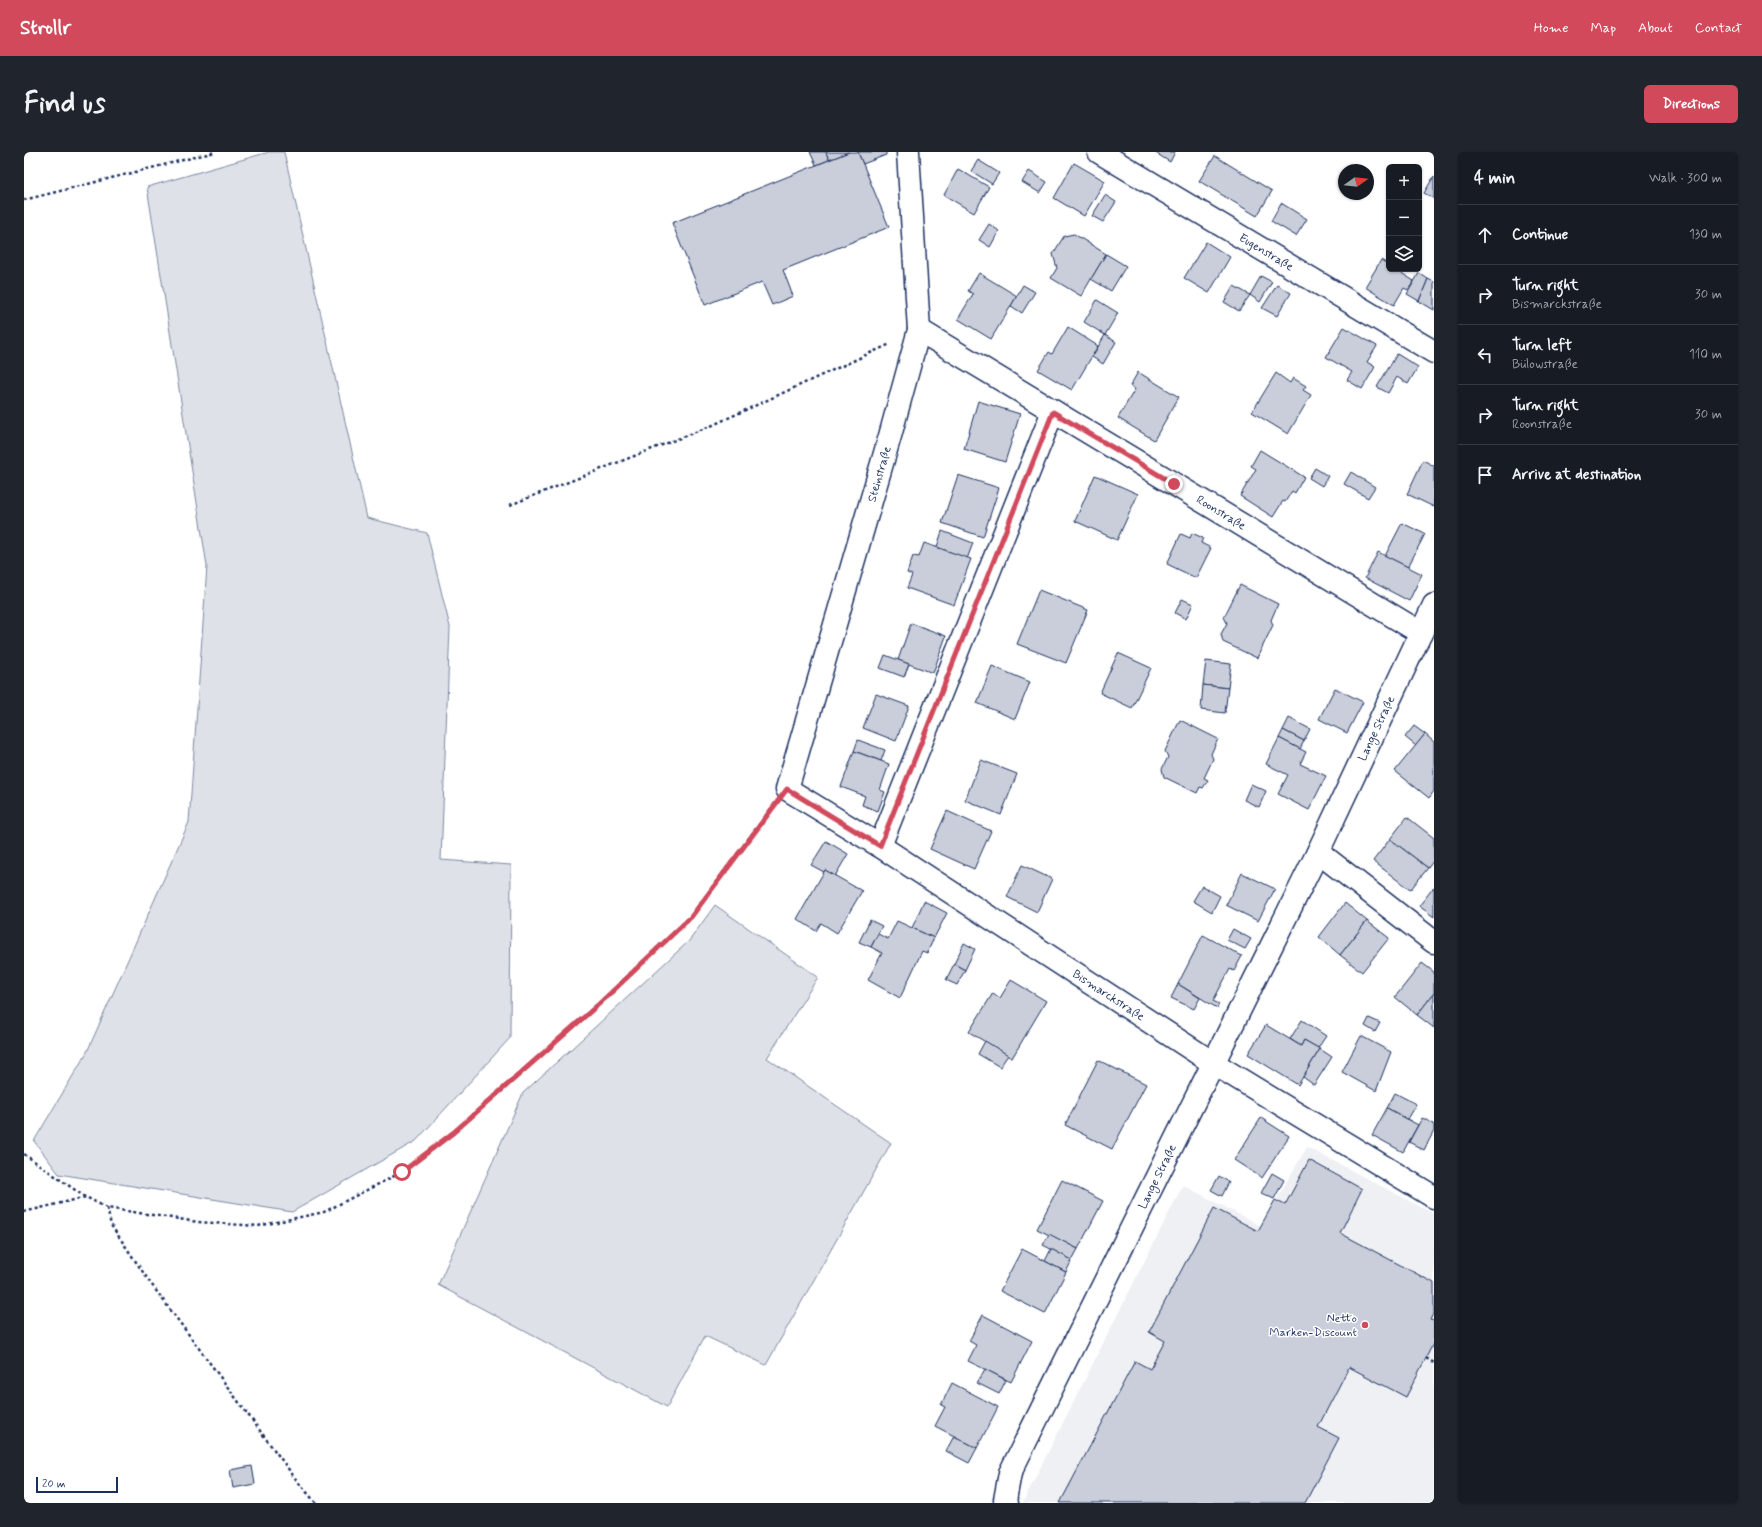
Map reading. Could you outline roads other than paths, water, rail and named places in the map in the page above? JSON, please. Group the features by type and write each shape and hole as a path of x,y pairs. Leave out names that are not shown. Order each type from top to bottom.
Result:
{"street":[{"name":"Steinstraße","path":"787,789 890,436 919,330 908,152"},
{"name":"Eugenstraße","path":"1099,152 1434,352"},
{"name":"Roonstraße","path":"919,330 1421,633"},
{"path":"880,846 1053,412"},
{"name":"Lange Straße","path":"1007,1503 1005,1500 1010,1473 1318,852 1434,605"},
{"name":"Bismarckstraße","path":"787,789 880,846 1213,1063 1434,1197"},
{"path":"1318,852 1434,942"}],"place":[{"name":"Netto Marken-Discount","path":"1365,1325"}]}
